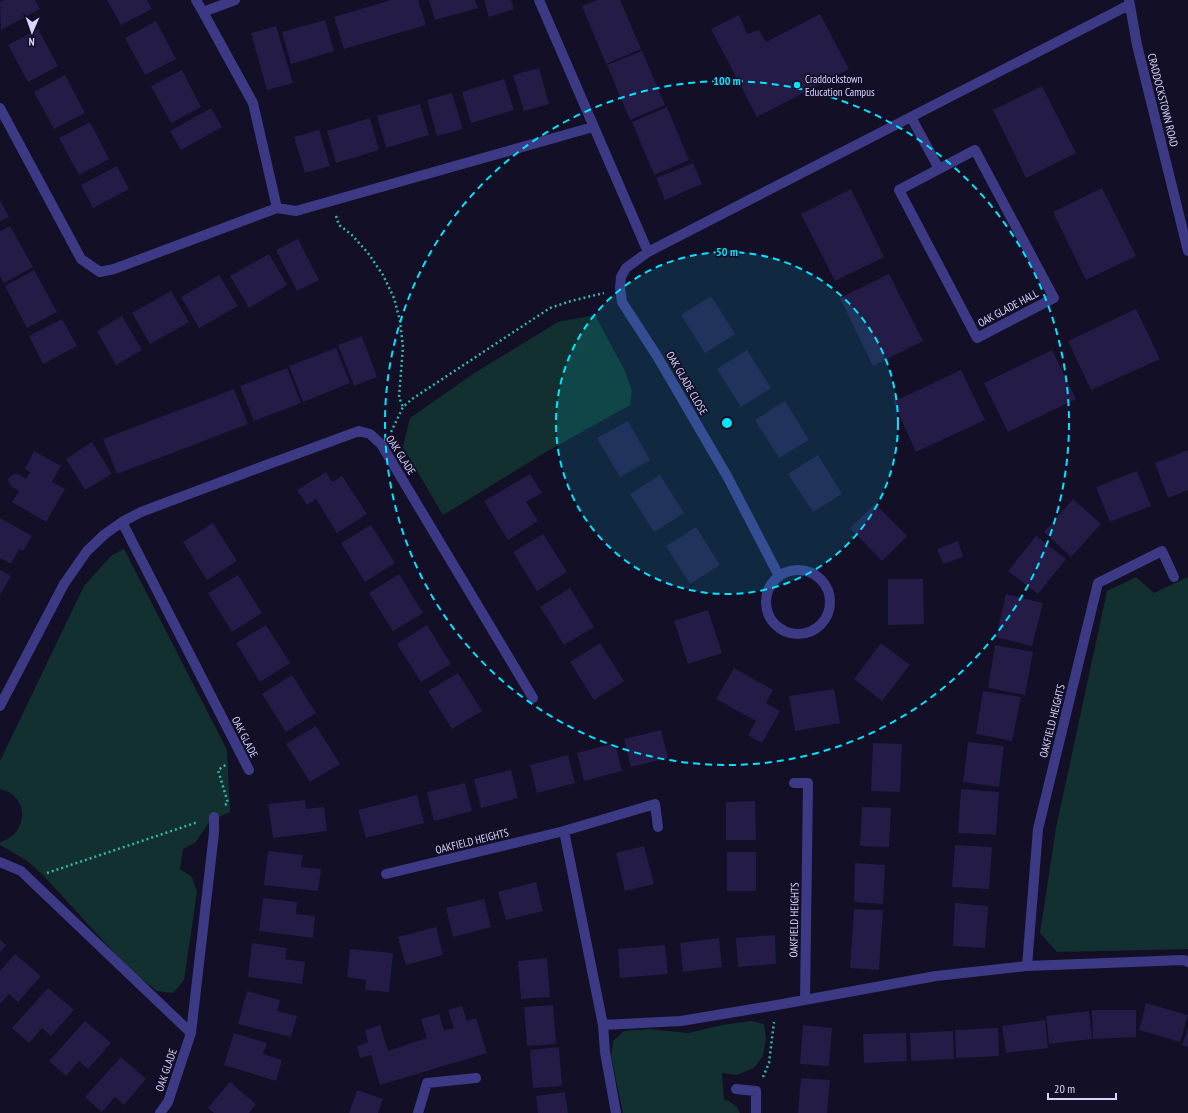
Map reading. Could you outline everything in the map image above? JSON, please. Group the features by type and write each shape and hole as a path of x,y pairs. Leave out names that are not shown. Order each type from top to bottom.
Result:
{"street":[{"path":"196,0 253,103 277,208"},
{"path":"203,12 235,0"},
{"path":"539,0 648,252"},
{"path":"620,288 621,277 626,268 648,252 911,118 1129,2"},
{"name":"CRADDOCKSTOWN ROAD","path":"1129,2 1137,45 1188,251"},
{"path":"0,108 82,259 100,272 114,269 277,208 296,211 593,127"},
{"path":"911,118 939,169"},
{"name":"OAK GLADE HALL","path":"975,150 1054,298 978,338 899,190 939,169 975,150"},
{"name":"OAK GLADE CLOSE","path":"620,288 622,302 657,356 723,469 779,576"},
{"name":"OAK GLADE","path":"0,706 64,584 87,551 105,534 122,522 141,512 253,469 359,432 370,434 381,444 533,698"},
{"name":"OAK GLADE","path":"122,522 249,770"},
{"name":"OAKFIELD HEIGHTS","path":"1027,966 1038,828 1098,583 1162,551 1174,577"},
{"path":"791,571 804,571 821,580 828,592 830,604 826,617 813,630 800,634 786,632 777,627 768,615 766,598 772,583 779,576 791,571"},
{"name":"OAKFIELD HEIGHTS","path":"794,783 808,783 805,999"},
{"name":"OAKFIELD HEIGHTS","path":"386,874 564,831 655,804 658,827"},
{"name":"OAK GLADE","path":"160,1113 168,1102 191,1033 214,832 214,816"},
{"path":"564,831 604,1025 605,1052 616,1113"},
{"path":"0,862 21,871 191,1033"},
{"path":"604,1025 681,1021 776,1006 805,999 936,976 1027,966 1184,960 1188,962"},
{"path":"418,1113 427,1083 476,1078"},
{"path":"736,1089 756,1090 756,1113"}],"path":[{"path":"331,201 339,225 352,235 368,253 383,275 394,298 400,321 403,347 399,397 404,407"},
{"path":"381,444 389,434 404,407 412,399 550,308 620,288"},
{"path":"30,880 42,874 221,814 221,807 228,803 218,770 241,754"},
{"path":"756,1090 769,1063 776,1006"}],"green space":[{"path":"595,315 625,371 632,391 630,405 546,452 443,515 403,447 410,418 476,372 558,322"},
{"path":"124,549 227,750 230,812 210,821 195,843 183,849 180,869 192,877 197,892 184,980 173,993 157,991 130,970 42,874 26,860 0,845 0,842 10,838 16,832 21,824 22,815 21,807 17,799 10,793 0,789 0,761 84,586 112,555"},
{"path":"1136,577 1154,593 1188,577 1188,949 1057,952 1040,933 1056,828 1107,591"},
{"path":"752,1021 764,1024 766,1039 763,1056 754,1068 737,1075 722,1073 724,1099 734,1104 740,1113 623,1113 611,1056 613,1041 624,1031 649,1029 688,1033 722,1025"}],"building":[{"path":"4,0 35,0 40,9 1,30 0,2"},
{"path":"107,0 147,0 152,9 121,25"},
{"path":"391,0 418,0 426,25 344,49 334,17"},
{"path":"429,0 475,0 478,8 435,20"},
{"path":"484,0 511,0 514,9 489,17"},
{"path":"597,0 620,0 641,49 606,64 582,6"},
{"path":"820,14 849,69 757,117 711,29 739,15 747,34 759,30 766,42"},
{"path":"325,20 334,51 291,64 282,32"},
{"path":"156,21 176,59 145,75 125,38"},
{"path":"276,26 293,83 267,90 251,33"},
{"path":"38,29 58,66 28,82 8,45"},
{"path":"642,51 665,105 630,120 607,65"},
{"path":"539,68 549,104 524,111 513,75"},
{"path":"182,70 201,107 171,123 151,86"},
{"path":"65,75 85,113 54,129 34,92"},
{"path":"504,79 514,110 471,123 462,92"},
{"path":"1042,86 1076,153 1026,178 993,110"},
{"path":"452,93 463,129 437,136 427,100"},
{"path":"420,104 429,135 386,148 377,116"},
{"path":"667,107 689,160 654,175 632,122"},
{"path":"211,108 222,127 181,150 170,131"},
{"path":"370,118 379,150 336,163 327,131"},
{"path":"90,122 109,159 79,175 59,138"},
{"path":"319,130 330,166 305,173 294,137"},
{"path":"693,163 702,184 665,200 656,178"},
{"path":"117,166 129,189 93,208 81,185"},
{"path":"1102,188 1136,256 1086,280 1053,212"},
{"path":"851,189 884,257 835,281 801,214"},
{"path":"0,200 9,217 0,221"},
{"path":"10,226 33,267 4,283 0,276 0,231"},
{"path":"298,239 319,280 297,291 276,250"},
{"path":"269,254 287,285 249,308 230,276"},
{"path":"34,270 57,312 27,328 5,286"},
{"path":"889,274 923,341 873,366 840,298"},
{"path":"219,275 238,306 199,328 181,297"},
{"path":"171,291 189,322 150,344 132,313"},
{"path":"711,296 735,334 705,353 681,315"},
{"path":"1136,309 1160,359 1091,390 1068,341"},
{"path":"122,316 142,350 116,365 97,331"},
{"path":"62,319 77,346 43,364 29,336"},
{"path":"362,336 377,377 354,386 338,345"},
{"path":"336,348 350,383 303,402 289,366"},
{"path":"747,350 771,388 741,407 717,369"},
{"path":"1052,350 1076,399 1008,432 984,383"},
{"path":"287,368 301,403 254,421 240,386"},
{"path":"961,370 985,420 916,452 893,402"},
{"path":"234,389 248,424 117,474 103,439"},
{"path":"785,401 809,440 779,458 755,420"},
{"path":"628,421 650,460 620,477 597,438"},
{"path":"92,442 112,474 85,490 66,459"},
{"path":"1188,450 1188,490 1168,498 1155,463"},
{"path":"34,451 61,466 52,482 65,489 46,522 12,502 19,491 11,486 8,480 9,477 14,474 18,474 26,479 30,472 25,469"},
{"path":"818,455 842,494 813,512 788,474"},
{"path":"1137,471 1151,506 1110,522 1096,487"},
{"path":"326,472 332,482 342,476 367,514 337,533 316,499 307,505 297,490"},
{"path":"530,474 542,493 526,502 538,521 508,540 484,501"},
{"path":"660,475 684,513 654,532 630,494"},
{"path":"1073,499 1101,524 1071,557 1044,532"},
{"path":"875,504 907,536 882,561 850,528"},
{"path":"0,518 32,536 23,551 19,549 11,564 0,558"},
{"path":"213,523 237,561 207,580 183,542"},
{"path":"371,525 395,563 365,582 341,543"},
{"path":"696,527 720,565 690,584 666,546"},
{"path":"543,534 567,572 537,591 513,552"},
{"path":"1036,536 1066,559 1038,594 1008,571"},
{"path":"958,541 963,557 943,564 937,549"},
{"path":"0,570 11,576 0,595"},
{"path":"399,574 423,613 393,631 369,593"},
{"path":"238,575 262,613 232,632 208,593"},
{"path":"888,579 923,579 924,624 888,625"},
{"path":"570,588 594,627 564,645 540,607"},
{"path":"1006,594 1043,603 1032,646 996,637"},
{"path":"708,610 722,653 688,664 674,621"},
{"path":"266,625 290,663 260,682 236,643"},
{"path":"427,625 451,664 421,682 397,644"},
{"path":"600,643 624,681 594,700 570,662"},
{"path":"881,643 910,665 882,701 854,679"},
{"path":"995,645 1033,652 1025,695 988,688"},
{"path":"734,668 773,690 766,703 780,711 762,743 748,735 756,721 716,699"},
{"path":"458,673 482,711 452,729 428,691"},
{"path":"292,675 316,713 286,732 262,694"},
{"path":"834,689 840,723 795,731 789,696"},
{"path":"983,691 1021,697 1012,741 976,734"},
{"path":"316,726 340,764 310,782 286,744"},
{"path":"661,730 668,758 631,767 624,739"},
{"path":"968,742 1004,746 999,787 963,782"},
{"path":"615,743 622,771 584,781 577,753"},
{"path":"873,743 902,744 900,792 871,791"},
{"path":"568,755 575,783 537,793 530,765"},
{"path":"511,770 518,798 481,808 474,779"},
{"path":"465,783 472,811 434,821 427,792"},
{"path":"961,789 999,792 996,835 958,833"},
{"path":"417,795 424,823 366,838 358,810"},
{"path":"305,800 306,809 324,807 327,831 273,838 268,804"},
{"path":"755,801 756,840 726,840 726,802"},
{"path":"862,807 891,808 889,847 860,846"},
{"path":"955,845 992,847 989,889 952,887"},
{"path":"644,846 654,884 625,891 616,853"},
{"path":"268,851 303,855 301,867 321,869 318,891 264,885"},
{"path":"727,852 756,852 756,891 727,891"},
{"path":"855,863 885,865 883,904 854,902"},
{"path":"536,882 543,911 506,920 498,892"},
{"path":"263,898 297,902 296,914 315,916 313,938 259,931"},
{"path":"484,899 491,927 453,937 446,908"},
{"path":"955,903 988,906 985,948 953,946"},
{"path":"854,909 883,910 879,970 850,968"},
{"path":"436,927 443,955 406,965 398,937"},
{"path":"775,935 776,964 738,967 736,938"},
{"path":"719,938 722,967 683,972 680,943"},
{"path":"0,939 6,945 0,952"},
{"path":"252,943 287,948 285,959 305,962 302,984 248,977"},
{"path":"665,945 668,974 620,978 618,949"},
{"path":"350,949 393,953 389,992 365,990 366,980 347,977"},
{"path":"15,954 41,976 18,1002 9,994 0,1004 0,971"},
{"path":"547,958 550,997 521,999 518,961"},
{"path":"48,988 74,1010 51,1036 42,1028 29,1043 12,1028"},
{"path":"247,991 280,1000 277,1011 297,1016 291,1037 238,1024"},
{"path":"1146,1003 1188,1015 1180,1042 1139,1030"},
{"path":"553,1005 556,1044 527,1046 524,1007"},
{"path":"462,1006 467,1021 476,1018 487,1053 380,1085 371,1055 360,1058 357,1046 368,1042 365,1030 380,1025 388,1051 427,1038 421,1019 439,1014 444,1030 454,1028 448,1010"},
{"path":"1092,1010 1136,1010 1136,1037 1093,1039"},
{"path":"1089,1011 1092,1039 1049,1044 1046,1016"},
{"path":"1045,1020 1048,1048 1006,1053 1002,1026"},
{"path":"85,1021 111,1043 88,1069 79,1061 66,1076 49,1061"},
{"path":"803,1025 832,1028 829,1066 800,1064"},
{"path":"998,1028 999,1056 956,1058 955,1030"},
{"path":"1188,1028 1188,1047 1182,1045"},
{"path":"953,1031 954,1059 911,1061 910,1033"},
{"path":"234,1033 267,1043 263,1054 282,1060 276,1081 224,1065"},
{"path":"906,1033 907,1061 864,1063 863,1034"},
{"path":"559,1047 562,1086 533,1088 530,1050"},
{"path":"121,1057 146,1079 124,1105 115,1097 102,1112 85,1097"},
{"path":"801,1078 830,1080 827,1113 798,1113"},
{"path":"230,1082 256,1104 249,1113 214,1113 208,1108"},
{"path":"357,1090 383,1099 378,1113 349,1113"},
{"path":"565,1092 568,1113 538,1113 536,1096"}],"place":[{"name":"Craddockstown Education Campus","path":"797,85"}]}
